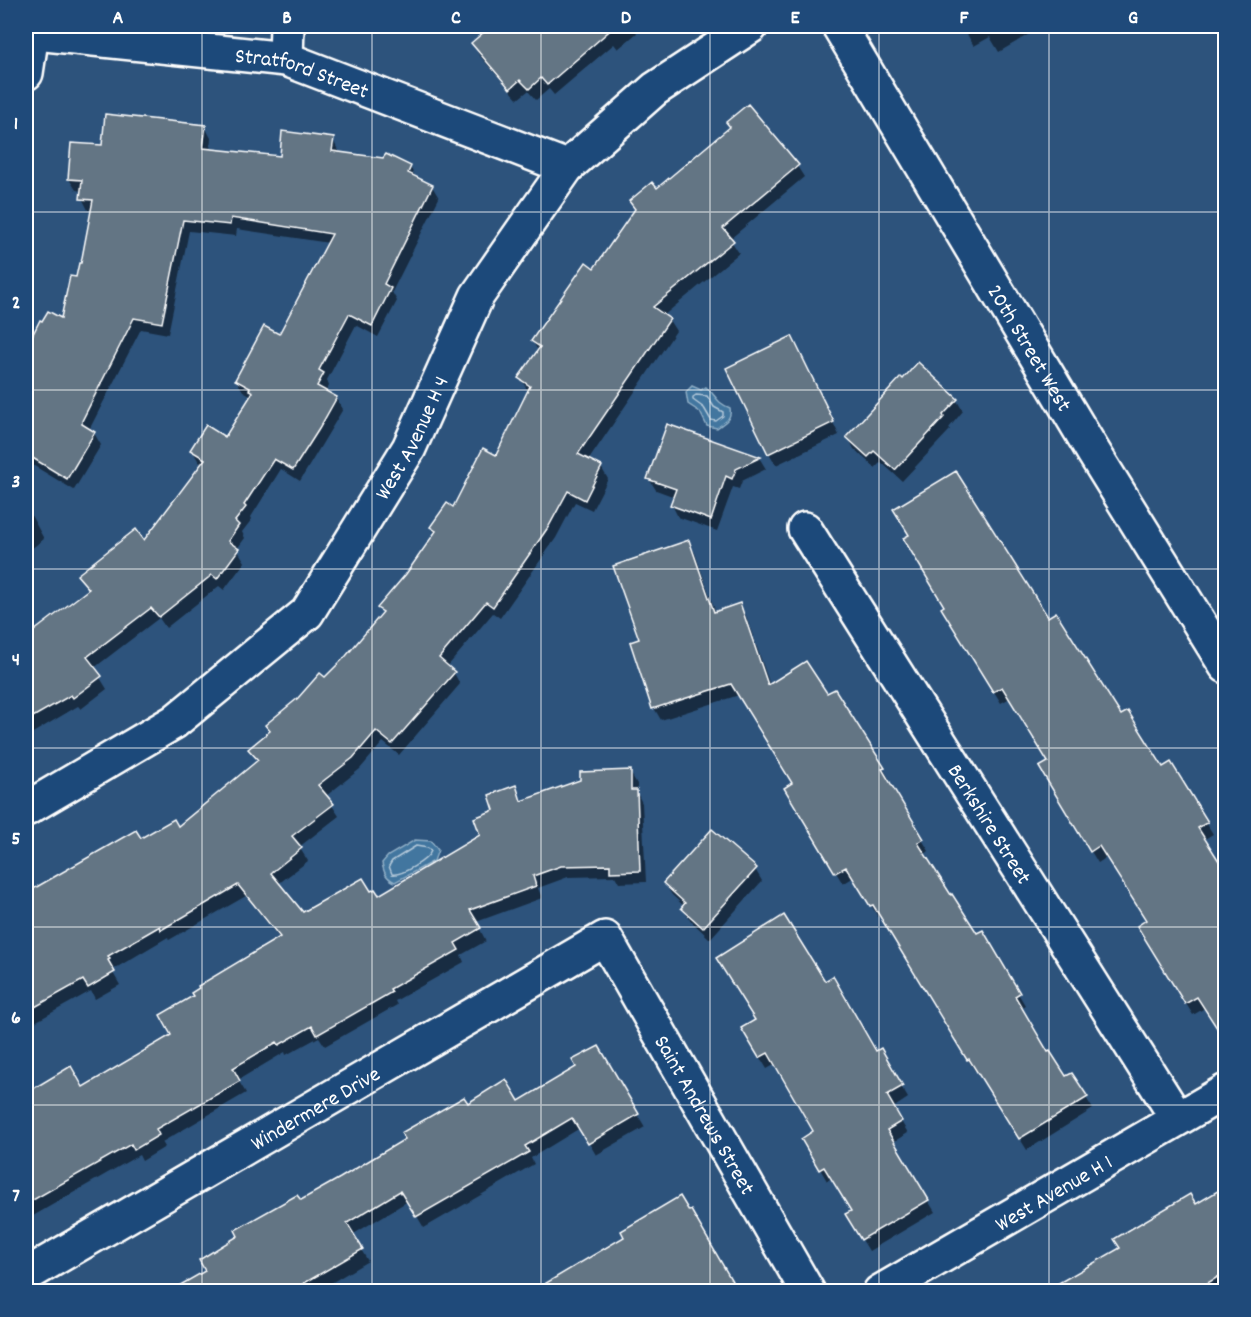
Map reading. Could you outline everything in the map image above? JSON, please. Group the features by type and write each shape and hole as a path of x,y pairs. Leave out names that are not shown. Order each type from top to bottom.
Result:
{"street":[{"path":"286,59 287,26"},
{"name":"West Avenue H 4","path":"26,809 174,722 307,613 409,448 477,296 567,167 655,88 752,26"},
{"name":"20th Street West","path":"838,26 1094,453 1226,666"},
{"path":"26,73 29,32"},
{"name":"Stratford Street","path":"29,32 286,59 567,167"},
{"name":"Berkshire Street","path":"805,529 1177,1118"},
{"name":"Windermere Drive","path":"26,1275 605,938"},
{"name":"Saint Andrews Street","path":"605,938 808,1292"},
{"name":"West Avenue H 1","path":"880,1292 1226,1091"}],"water":[{"path":"692,386 701,390 706,387 719,401 730,408 729,418 717,428 707,426 700,412 688,404 686,392"},
{"path":"415,840 431,841 438,850 434,861 395,882 389,879 382,863 388,856"}],"building":[{"path":"491,26 615,26 547,85 541,78 529,89 520,80 510,89 471,43"},
{"path":"748,104 799,165 723,228 734,241 653,307 670,319 578,454 602,466 585,500 568,491 549,526 493,607 486,602 439,658 455,672 392,744 376,731 353,758 318,785 334,804 292,836 302,848 271,873 303,912 363,878 371,891 375,889 379,895 480,835 474,818 494,810 489,795 516,785 521,801 580,780 580,772 631,770 631,790 637,790 640,871 610,872 610,865 561,866 533,876 536,886 470,910 481,928 455,943 459,950 390,989 392,992 317,1035 312,1026 279,1045 277,1042 233,1068 240,1081 156,1129 159,1135 134,1150 131,1144 26,1204 26,1093 71,1066 83,1087 171,1035 160,1015 193,996 191,993 199,988 198,986 280,937 238,885 161,930 160,926 108,956 115,972 88,988 83,980 26,1012 26,893 136,830 141,838 174,819 178,826 258,760 248,749 270,731 265,725 298,698 320,673 325,677 346,656 383,612 377,608 406,574 436,531 430,527 447,503 453,507 483,448 496,455 530,386 518,378 540,347 531,341 586,262 594,268 635,209 629,201 652,182 657,188 730,127 726,122"},
{"path":"105,114 206,125 203,148 280,156 282,131 334,138 332,151 383,158 386,154 411,166 408,173 433,185 384,284 391,288 372,326 349,314 319,370 324,373 317,386 337,397 293,470 274,459 244,505 246,507 235,521 239,525 228,541 239,549 217,579 212,575 159,617 151,608 87,657 102,676 73,698 71,695 26,721 26,637 89,589 77,575 136,529 144,540 205,459 190,450 206,425 225,437 253,392 235,380 264,326 279,334 332,234 231,218 230,225 183,220 162,323 134,318 82,421 82,424 95,432 67,479 26,454 26,348 40,320 42,321 48,311 61,318 70,276 76,277 79,263 81,263 93,200 80,199 82,180 68,179 71,143 102,145"},
{"path":"792,336 834,422 768,454 726,368"},
{"path":"918,362 958,399 895,470 874,451 868,457 846,437 901,377 903,379"},
{"path":"667,424 761,457 736,469 732,479 726,476 711,520 670,505 676,489 647,479"},
{"path":"956,471 1048,617 1056,612 1121,715 1128,711 1163,767 1171,762 1208,822 1198,828 1226,872 1226,1042 1197,997 1185,1004 1137,926 1146,920 1099,846 1090,852 1039,767 1048,762 1002,687 993,692 941,608 944,606 903,538 909,535 893,509"},
{"path":"689,540 714,612 740,603 768,685 806,661 827,693 835,689 885,768 882,769 924,839 918,843 977,933 983,930 1020,993 1015,996 1048,1052 1050,1051 1066,1076 1072,1073 1088,1097 1019,1139 969,1059 967,1060 873,905 870,906 846,867 835,873 784,788 792,783 731,684 652,709 630,642 639,639 613,566"},
{"path":"712,829 757,868 703,928 681,908 685,903 663,883"},
{"path":"784,915 825,981 833,976 876,1051 881,1048 903,1086 887,1095 902,1121 887,1130 929,1200 861,1240 845,1214 851,1211 824,1167 819,1170 801,1139 813,1131 768,1053 759,1058 741,1028 755,1020 716,958"},
{"path":"599,1046 639,1114 588,1144 572,1118 525,1146 529,1152 416,1217 400,1191 347,1223 363,1249 289,1292 168,1292 205,1271 199,1260 238,1236 235,1230 297,1195 301,1200 340,1178 405,1139 401,1133 464,1097 468,1103 506,1079 519,1101 576,1067 572,1060"},
{"path":"1226,1186 1226,1272 1193,1292 1043,1292 1120,1248 1114,1239 1190,1194 1196,1204"},
{"path":"680,1196 689,1211 691,1210 732,1281 716,1292 531,1292 624,1237 621,1231"}]}
